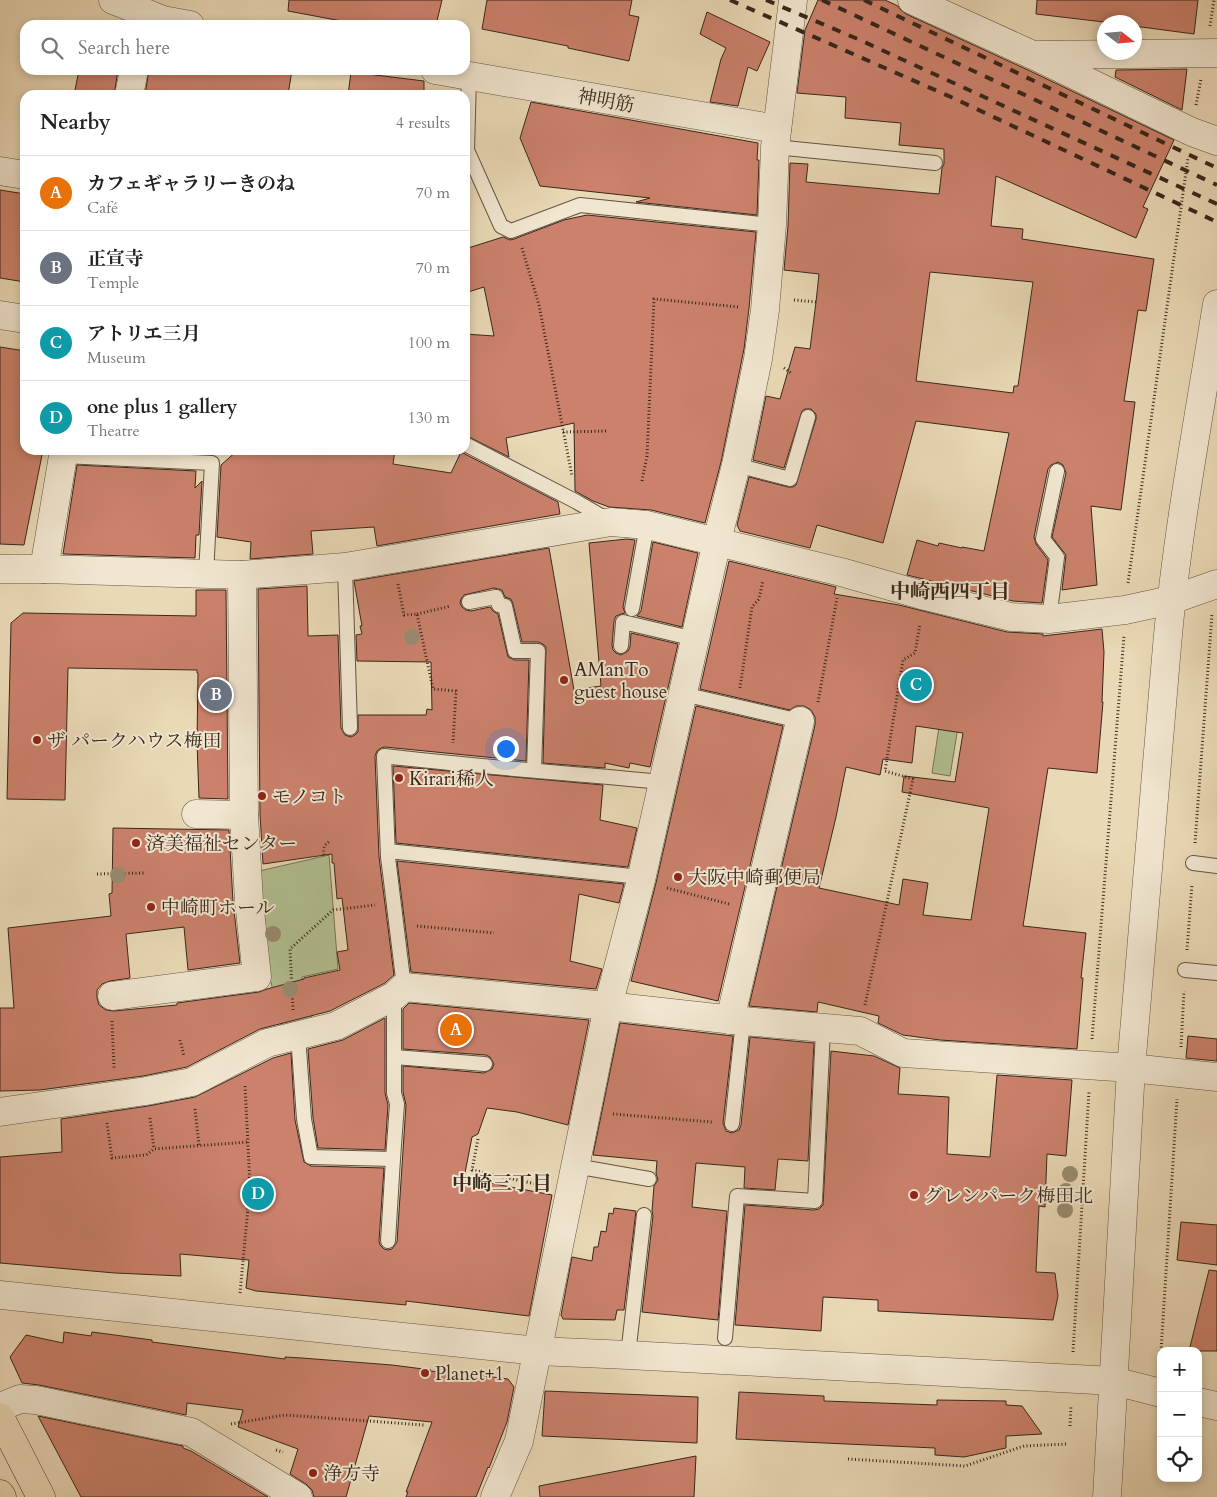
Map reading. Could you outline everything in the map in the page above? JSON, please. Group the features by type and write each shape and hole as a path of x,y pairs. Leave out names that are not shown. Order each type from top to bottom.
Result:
{"main road":[{"path":"0,1417 41,1497"}],"street":[{"path":"113,0 163,20"},
{"path":"495,1497 519,1442 608,1006 641,880 717,541 736,465 758,359 765,310 772,225 776,138 793,0"},
{"path":"912,0 1035,56 1192,132 1217,141"},
{"path":"1035,56 1213,43"},
{"path":"130,90 133,75"},
{"name":"神明筋","path":"464,75 776,138"},
{"path":"0,171 20,174"},
{"path":"1106,1497 1131,1068 1171,600 1217,304"},
{"path":"0,315 20,318"},
{"path":"44,569 63,455"},
{"path":"0,569 242,575 345,566 611,522 647,525 717,541 770,556 842,572 925,596 1010,616 1049,619 1126,610 1171,600 1215,595"},
{"path":"112,996 257,977 249,901 244,815 242,575"},
{"path":"736,1020 756,910 800,721"},
{"path":"196,814 244,815"},
{"path":"0,1112 110,1097 192,1082 267,1043 336,1026 399,992 608,1006 860,1031 903,1053 1131,1068 1217,1077"},
{"path":"0,1295 538,1352 628,1355 1114,1381 1157,1392"},
{"path":"0,1407 20,1399 36,1400 191,1432 298,1497"},
{"path":"1202,1403 1217,1406"}],"lane":[{"path":"469,76 469,90"},
{"path":"776,138 935,163"},
{"path":"470,157 501,226 511,231 580,205 772,225"},
{"path":"736,465 790,479 808,417"},
{"path":"470,447 577,502 611,522"},
{"path":"93,455 212,463 206,574"},
{"path":"1049,619 1056,557 1043,539 1057,471"},
{"path":"632,609 647,525"},
{"path":"345,566 350,728"},
{"path":"469,602 496,597 498,605 505,606 515,651 538,651 534,770"},
{"path":"621,646 623,622 695,639"},
{"path":"683,694 800,721"},
{"path":"388,1240 396,1104 394,1093 394,1057 399,992 388,851 384,756 452,764 663,782"},
{"path":"388,851 631,876 641,880"},
{"path":"1193,863 1217,866"},
{"path":"1185,970 1217,973"},
{"path":"732,1124 736,1020"},
{"path":"725,1338 737,1196 815,1202 823,1028"},
{"path":"298,1035 304,1119 311,1158 393,1159"},
{"path":"394,1057 485,1064"},
{"path":"572,1178 649,1179"},
{"path":"628,1355 644,1215"}],"path":[{"path":"1213,43 1214,0"},
{"path":"1128,588 1201,78"},
{"path":"511,231 520,242 539,304 577,502"},
{"path":"642,482 647,456 654,299 765,310"},
{"path":"563,432 608,431"},
{"path":"738,706 752,607 759,599 770,556"},
{"path":"393,559 404,615 469,602"},
{"path":"800,721 816,715 842,572"},
{"path":"1180,1053 1193,863 1215,595"},
{"path":"416,614 433,689 456,692 452,764"},
{"path":"1091,1049 1124,634"},
{"path":"860,1031 914,779 885,771 903,660 915,653"},
{"path":"324,855 325,844 330,841"},
{"path":"97,874 146,873"},
{"path":"641,880 653,885 756,910"},
{"path":"298,1035 294,1025 290,949 332,910 392,903"},
{"path":"395,925 494,932"},
{"path":"112,996 110,1097 112,1158 146,1154 154,1150 248,1142"},
{"path":"237,1320 250,1186 243,1057"},
{"path":"192,1082 199,1145"},
{"path":"1073,1355 1089,1083"},
{"path":"1161,1347 1177,1094"},
{"path":"586,1112 732,1124"},
{"path":"478,1139 472,1170 572,1178"},
{"path":"1070,1426 1072,1402"},
{"path":"191,1432 284,1415 424,1426"},
{"path":"848,1459 965,1466 1024,1446 1067,1444"}],"green space":[{"path":"947,675 966,678 950,776 932,773"},
{"path":"329,855 338,969 302,977 313,1022 282,1032 271,982 264,977 255,872"}],"building":[{"path":"289,0 442,0 437,20 336,20 288,11"},
{"path":"487,0 632,0 629,15 639,17 629,61 568,48 568,46 482,29"},
{"path":"818,0 885,0 898,6 906,14 1174,140 1143,207 1148,209 1136,238 996,176 991,226 1023,229 1022,239 1154,259 1146,311 1138,310 1124,401 1135,402 1121,510 1091,506 1097,585 1062,590 1066,555 1052,537 1066,473 1063,465 1058,462 1051,465 1048,469 1034,537 1036,544 1048,560 1042,603 1013,601 907,575 917,540 938,546 939,543 984,551 1009,433 916,421 883,543 817,525 810,548 740,531 737,525 749,477 788,487 796,485 816,419 816,414 811,409 802,411 784,468 753,460 766,396 780,399 795,347 810,349 816,302 819,274 784,270 788,226 790,163 808,164 806,182 939,194 944,164 944,149 899,145 901,123 845,118 846,97 797,93 805,30","holes":["930,272 1033,282 1018,386 1014,386 1013,393 916,381"]},
{"path":"1037,0 1198,0 1194,34 1142,27 1142,15 1097,15 1097,21 1036,14"},
{"path":"707,12 770,42 757,71 748,67 738,106 710,102 721,59 726,48 700,34"},
{"path":"1187,69 1182,110 1115,77 1116,70"},
{"path":"78,75 117,75 115,90 75,90"},
{"path":"148,75 291,75 289,90 146,90"},
{"path":"351,75 375,75 424,81 424,90 349,90"},
{"path":"531,102 758,143 757,215 636,202 650,198 540,186 520,138"},
{"path":"0,190 20,193 20,281 0,278"},
{"path":"587,215 756,232 744,349 721,462 705,523 651,510 609,507 575,491 574,423 506,438 509,457 470,438 470,334 494,336 484,287 470,291 470,247 503,237 510,240 514,239 564,220"},
{"path":"0,347 20,350 20,455 42,455 24,545 0,544"},
{"path":"232,455 394,455 393,464 451,473 460,455 467,455 558,502 560,514 377,546 374,527 311,531 313,554 250,559 251,542 217,537 221,465"},
{"path":"77,465 196,471 195,488 202,481 199,535 196,535 195,558 63,554"},
{"path":"627,539 635,540 623,607 625,613 616,616 614,621 613,650 621,655 628,651 631,633 678,644 650,767 630,763 629,768 605,763 605,768 543,763 546,647 538,642 522,642 513,604 511,599 505,597 502,590 494,588 464,595 460,603 466,610 471,611 490,607 498,614 508,657 515,660 529,660 526,761 385,747 377,751 375,756 379,857 394,975 385,983 330,1011 260,1029 187,1067 143,1076 40,1090 0,1091 0,1008 14,1008 8,928 111,916 109,894 112,893 113,828 229,830 233,902 240,963 188,970 184,927 126,934 130,978 110,981 102,984 97,990 99,1005 106,1010 114,1011 177,1005 177,1003 259,992 304,978 340,970 337,952 348,950 342,898 337,899 332,854 263,864 260,814 258,589 307,586 308,636 338,635 341,728 345,735 351,737 358,732 358,715 426,715 427,709 432,710 431,662 357,661 356,635 362,634 360,626 362,626 354,581 549,548 574,690 601,686 589,543"},
{"path":"653,542 698,553 682,627 637,616 641,611"},
{"path":"729,561 836,587 834,594 899,605 1007,632 1043,634 1043,636 1102,629 1104,652 1103,702 1097,773 1048,768 1023,926 1086,933 1081,978 1083,978 1077,1049 940,1040 903,1035 878,1023 879,1016 818,1002 817,1012 749,1006 815,725 815,717 811,710 804,706 796,706 790,710 700,689","holes":["916,726 963,733 955,782 904,776 902,792 989,808 971,920 923,915 928,883 903,879 899,905 819,888 846,767 880,775 883,759 912,763"]},
{"name":"ザ パークハウス梅田","path":"196,590 226,590 228,799 199,798 197,670 68,668 65,800 7,799 11,623 23,613 196,616"},
{"path":"696,706 783,726 718,1001 631,981 656,883"},
{"path":"393,766 603,785 600,820 637,828 628,867 396,843"},
{"path":"397,861 624,884 619,903 579,894 570,961 602,969 596,989 411,972"},
{"path":"409,1003 589,1020 568,1125 517,1112 487,1108 478,1134 472,1137 464,1178 552,1195 529,1316 406,1301 406,1305 256,1291 246,1288 249,1260 180,1254 181,1276 115,1273 0,1263 0,1157 62,1152 61,1119 195,1097 273,1058 291,1053 295,1120 304,1162 311,1166 384,1168 379,1241 384,1249 392,1249 397,1242 406,1105 403,1092 403,1066 484,1073 492,1069 494,1064 490,1057 486,1055 403,1049 403,1009"},
{"path":"385,1018 385,1093 388,1105 385,1150 318,1148 313,1118 308,1049 343,1040"},
{"path":"620,1023 733,1036 723,1123 726,1131 732,1133 739,1130 741,1125 750,1037 814,1043 808,1161 778,1159 775,1190 744,1188 745,1167 696,1163 692,1207 727,1211 718,1320 642,1312 653,1216 654,1186 658,1180 656,1173 657,1161 593,1155"},
{"path":"1188,1036 1217,1039 1217,1061 1186,1058"},
{"path":"831,1051 874,1056 900,1068 898,1094 949,1097 947,1154 990,1157 997,1075 1072,1080 1066,1156 1047,1154 1045,1207 1039,1206 1036,1272 1055,1273 1058,1296 1053,1320 878,1311 878,1300 823,1297 821,1331 735,1325 745,1205 814,1210 819,1209 823,1205"},
{"path":"614,1208 636,1211 624,1310 617,1310 615,1320 563,1319 561,1315 572,1257 592,1261 594,1247 598,1247 601,1231 606,1232 609,1213 613,1214"},
{"path":"1181,1222 1217,1225 1217,1265 1177,1260"},
{"path":"1209,1270 1217,1271 1217,1351 1202,1351 1202,1347 1190,1347"},
{"path":"64,1332 91,1336 92,1332 152,1340 152,1342 285,1359 285,1357 392,1365 485,1376 508,1379 514,1387 507,1422 476,1497 406,1497 408,1492 406,1492 432,1422 369,1416 346,1497 314,1497 312,1490 306,1484 290,1474 298,1449 238,1427 243,1410 187,1403 186,1415 22,1383 10,1357 26,1335 63,1343"},
{"path":"545,1391 698,1397 697,1443 542,1436"},
{"path":"739,1392 824,1396 824,1401 937,1405 937,1400 1006,1401 1006,1405 1022,1406 1042,1434 1006,1436 1006,1448 964,1457 935,1455 935,1448 736,1439"},
{"path":"38,1416 183,1446 183,1448 268,1497 81,1497"},
{"path":"696,1456 694,1497 540,1497 539,1486"}],"railway":[{"path":"730,0 951,97 1217,222"},
{"path":"766,0 860,40 1217,204"},
{"path":"822,0 1217,185"},
{"path":"864,0 1217,168"}],"place":[{"name":"AManTo guest house","path":"564,680"},
{"name":"アトリエ三月","path":"916,685"},
{"name":"正宣寺","path":"216,695"},
{"name":"ザ パークハウス梅田","path":"37,740"},
{"name":"Kirari稀人","path":"399,778"},
{"name":"モノコト","path":"262,796"},
{"name":"済美福祉センター","path":"136,843"},
{"name":"大阪中崎郵便局","path":"678,877"},
{"name":"中崎町ホール","path":"151,907"},
{"name":"カフェギャラリーきのね","path":"456,1030"},
{"name":"one plus 1 gallery","path":"258,1194"},
{"name":"グレンパーク梅田北","path":"914,1195"},
{"name":"Planet+1","path":"425,1373"},
{"name":"浄方寺","path":"313,1473"}],"district":[{"name":"中崎西四丁目","path":"950,591"},
{"name":"中崎三丁目","path":"502,1183"}]}
